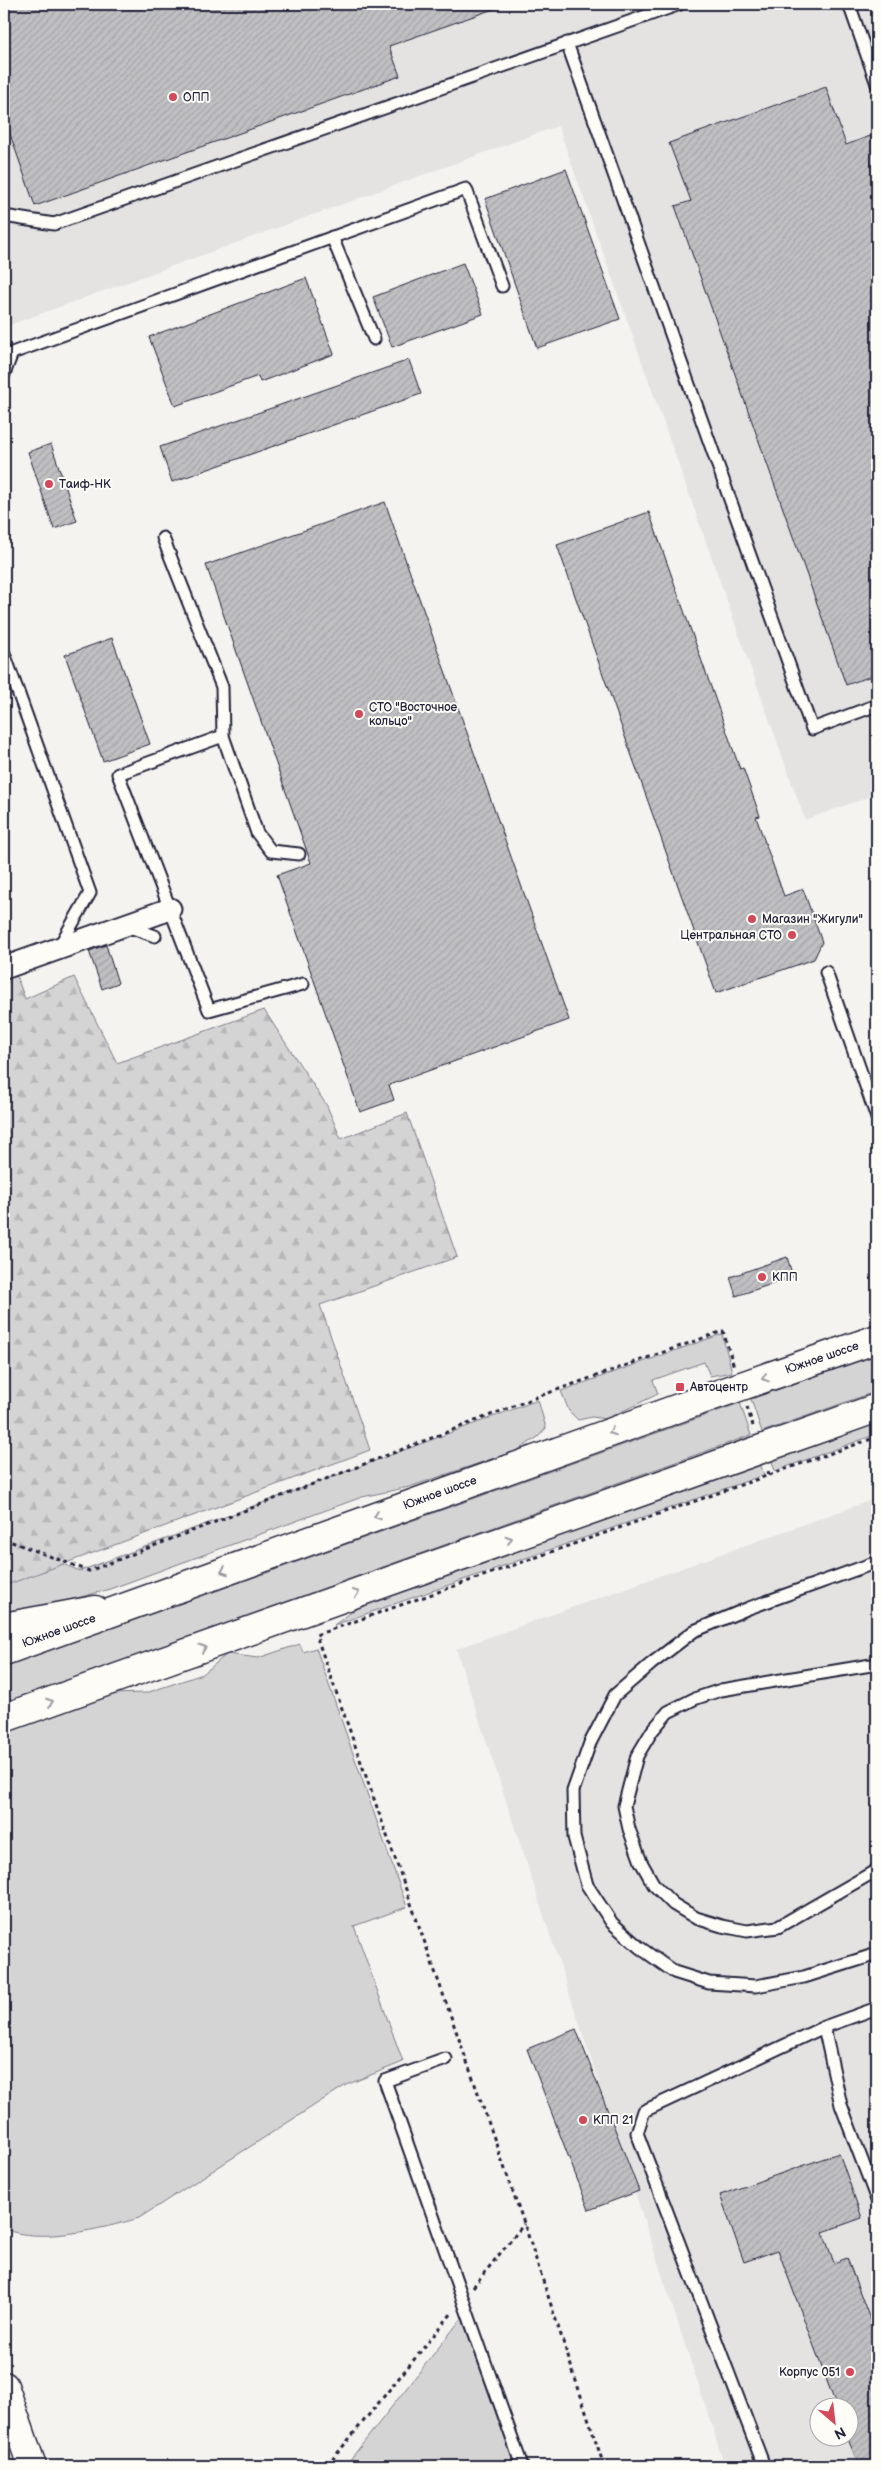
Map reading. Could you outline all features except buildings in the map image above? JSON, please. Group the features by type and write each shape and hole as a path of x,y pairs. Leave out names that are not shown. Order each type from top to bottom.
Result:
{"main road":[{"name":"Южное шоссе","path":"4,1651 873,1339"},
{"path":"4,1718 877,1408"},
{"path":"4,1627 101,1609 188,1584"},
{"path":"4,2386 32,2466"}],"street":[{"path":"4,968 170,909"}],"lane":[{"path":"4,216 54,224 680,4"},
{"path":"849,4 877,84"},
{"path":"567,44 812,729 877,705"},
{"path":"4,374 12,353 466,189 502,286"},
{"path":"332,237 374,339"},
{"path":"164,538 222,687 223,736 257,833 271,851 299,854"},
{"path":"4,653 90,893 58,949"},
{"path":"223,736 118,774 209,1010 303,984"},
{"path":"125,925 155,936"},
{"path":"826,972 877,1118"},
{"path":"877,1562 749,1608 694,1632 651,1664 615,1695 590,1743 573,1791 574,1837 587,1885 612,1922 639,1947 674,1972 709,1983 756,1986 804,1977 877,1954"},
{"path":"877,1664 720,1690 694,1699 668,1712 652,1731 637,1756 624,1806 629,1829 641,1862 654,1885 673,1904 688,1914 722,1926 747,1931 778,1927 877,1870"},
{"path":"764,2466 637,2133 644,2112 824,2027 877,2008"},
{"path":"824,2027 841,2105 877,2200"},
{"path":"446,2058 385,2082 522,2466"}],"path":[{"path":"4,1539 89,1572 538,1397 723,1331 769,1475"},
{"path":"604,2466 524,2223 316,1635 877,1436"},
{"path":"327,2466 524,2223"}],"shaded area":[{"name":"ОПП","path":"4,4 877,4 877,794 805,820 558,126 4,327"},
{"path":"877,1498 877,2466 725,2466 456,1649"}],"green space":[{"path":"4,942 25,999 74,977 117,1063 264,1010 327,1106 341,1139 407,1113 457,1257 320,1305 370,1450 4,1586"},
{"path":"722,1334 732,1372 710,1376 704,1362 653,1380 658,1394 606,1419 592,1417 578,1420 569,1411 561,1391"},
{"path":"877,1354 877,1391 762,1432 751,1399"},
{"path":"538,1400 546,1428 538,1437 518,1450 409,1487 362,1497 107,1590 4,1617 4,1540 80,1571"},
{"path":"740,1403 751,1435 4,1703 4,1667"},
{"path":"877,1421 877,1434 775,1471 771,1459"},
{"path":"760,1463 764,1475 334,1625 357,1608 408,1588"},
{"path":"300,1644 303,1652 316,1648 407,1907 354,1926 403,2062 346,2085 139,2218 90,2230 53,2235 35,2235 4,2229 4,1732 112,1694 146,1693 203,1674 227,1654 258,1658"},
{"path":"462,2318 515,2466 345,2466"}],"place":[{"name":"ОПП","path":"173,97"},
{"name":"Таиф-НК","path":"49,484"},
{"name":"СТО \"Восточное кольцо\"","path":"359,714"},
{"name":"Магазин \"Жигули\"","path":"752,919"},
{"name":"Центральная СТО","path":"792,935"},
{"name":"КПП","path":"762,1277"},
{"name":"Автоцентр","path":"680,1387"},
{"name":"КПП 21","path":"583,2120"},
{"name":"Корпус 051","path":"850,2372"}]}
